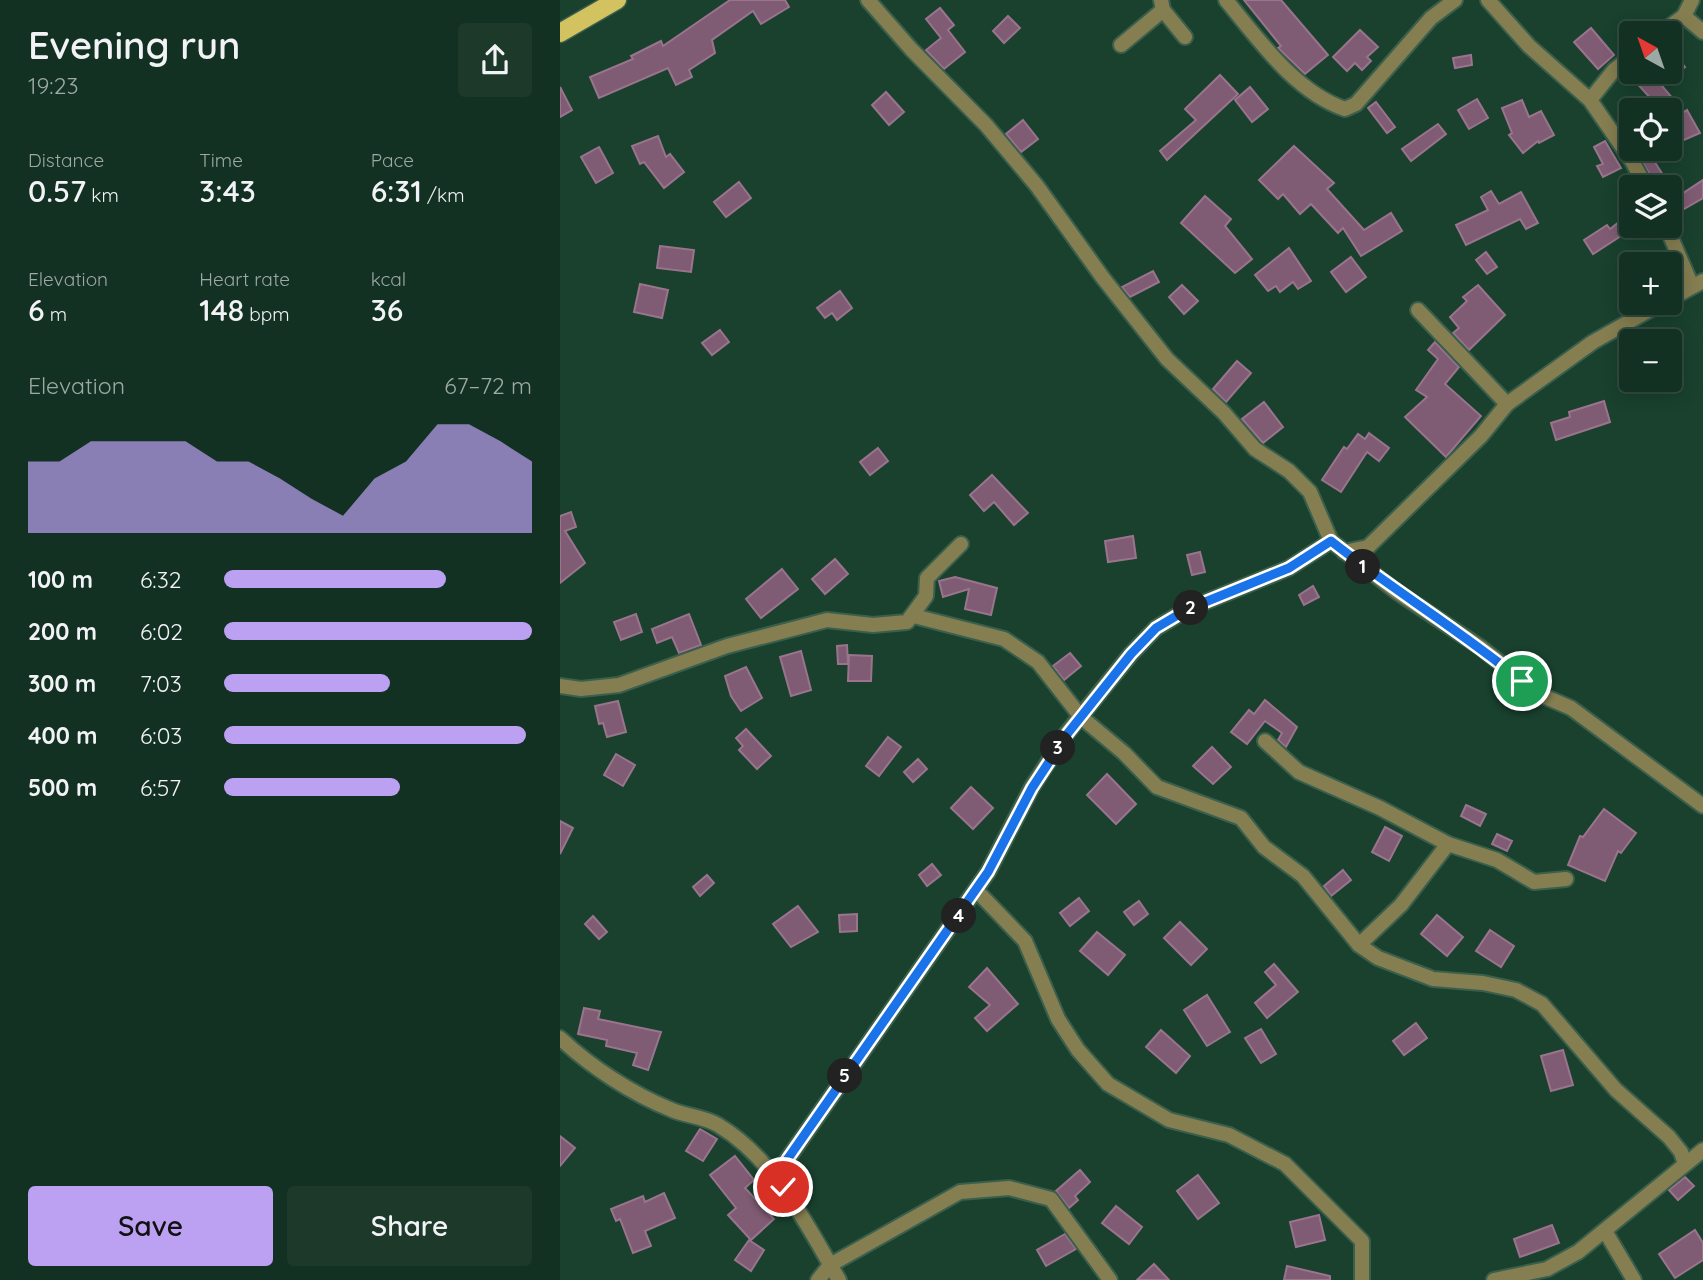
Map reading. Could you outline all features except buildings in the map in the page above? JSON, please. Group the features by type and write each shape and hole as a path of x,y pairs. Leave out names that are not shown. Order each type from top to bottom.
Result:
{"main road":[{"path":"560,33 617,0"}],"street":[{"path":"869,0 911,49 986,125 1037,187 1103,278 1167,359 1224,413 1255,449 1289,471 1310,492 1331,541 1368,571 1480,647 1541,695 1571,708 1703,806"},
{"path":"1226,0 1296,79 1334,105 1345,109 1356,104 1431,18 1455,0"},
{"path":"1488,0 1530,46 1590,100 1640,175"},
{"path":"1677,21 1684,16 1692,0"},
{"path":"1121,44 1162,5 1185,37"},
{"path":"1684,16 1703,32"},
{"path":"1590,100 1619,66"},
{"path":"1672,238 1697,284"},
{"path":"1418,310 1507,404"},
{"path":"1344,552 1368,547 1481,436 1507,404 1593,342 1641,315"},
{"path":"777,1170 976,890 1032,788 1081,717 1156,628 1200,603 1289,568 1331,541"},
{"path":"560,686 581,690 619,685 727,646 827,620 873,625 907,622 915,616 926,596 927,578 961,544"},
{"path":"1368,547 1368,571"},
{"path":"915,616 1004,639 1038,662 1081,717 1124,753 1157,787 1241,818 1264,847 1303,876 1359,945 1378,958 1433,979 1483,983 1516,990 1542,1004 1616,1090 1669,1137 1681,1152 1685,1164"},
{"path":"1265,741 1299,772 1380,808 1448,844 1497,860 1534,882 1566,880"},
{"path":"1359,945 1401,905 1448,844"},
{"path":"976,890 1025,941 1058,1019 1078,1050 1108,1084 1168,1120 1229,1135 1285,1164 1362,1241 1362,1280"},
{"path":"560,1038 581,1058 658,1104 716,1124 777,1170 783,1187 839,1280"},
{"path":"1494,1280 1547,1269 1578,1252 1703,1150"},
{"path":"818,1280 830,1265 960,1192 1009,1188 1051,1199 1110,1280"},
{"path":"1605,1231 1634,1280"}],"route":[{"path":"783,1187 782,1167 894,1004 948,933 988,872 1032,788 1068,733 1131,654 1156,628 1188,609 1238,586 1289,568 1331,541 1397,592 1480,647 1522,681"}]}
